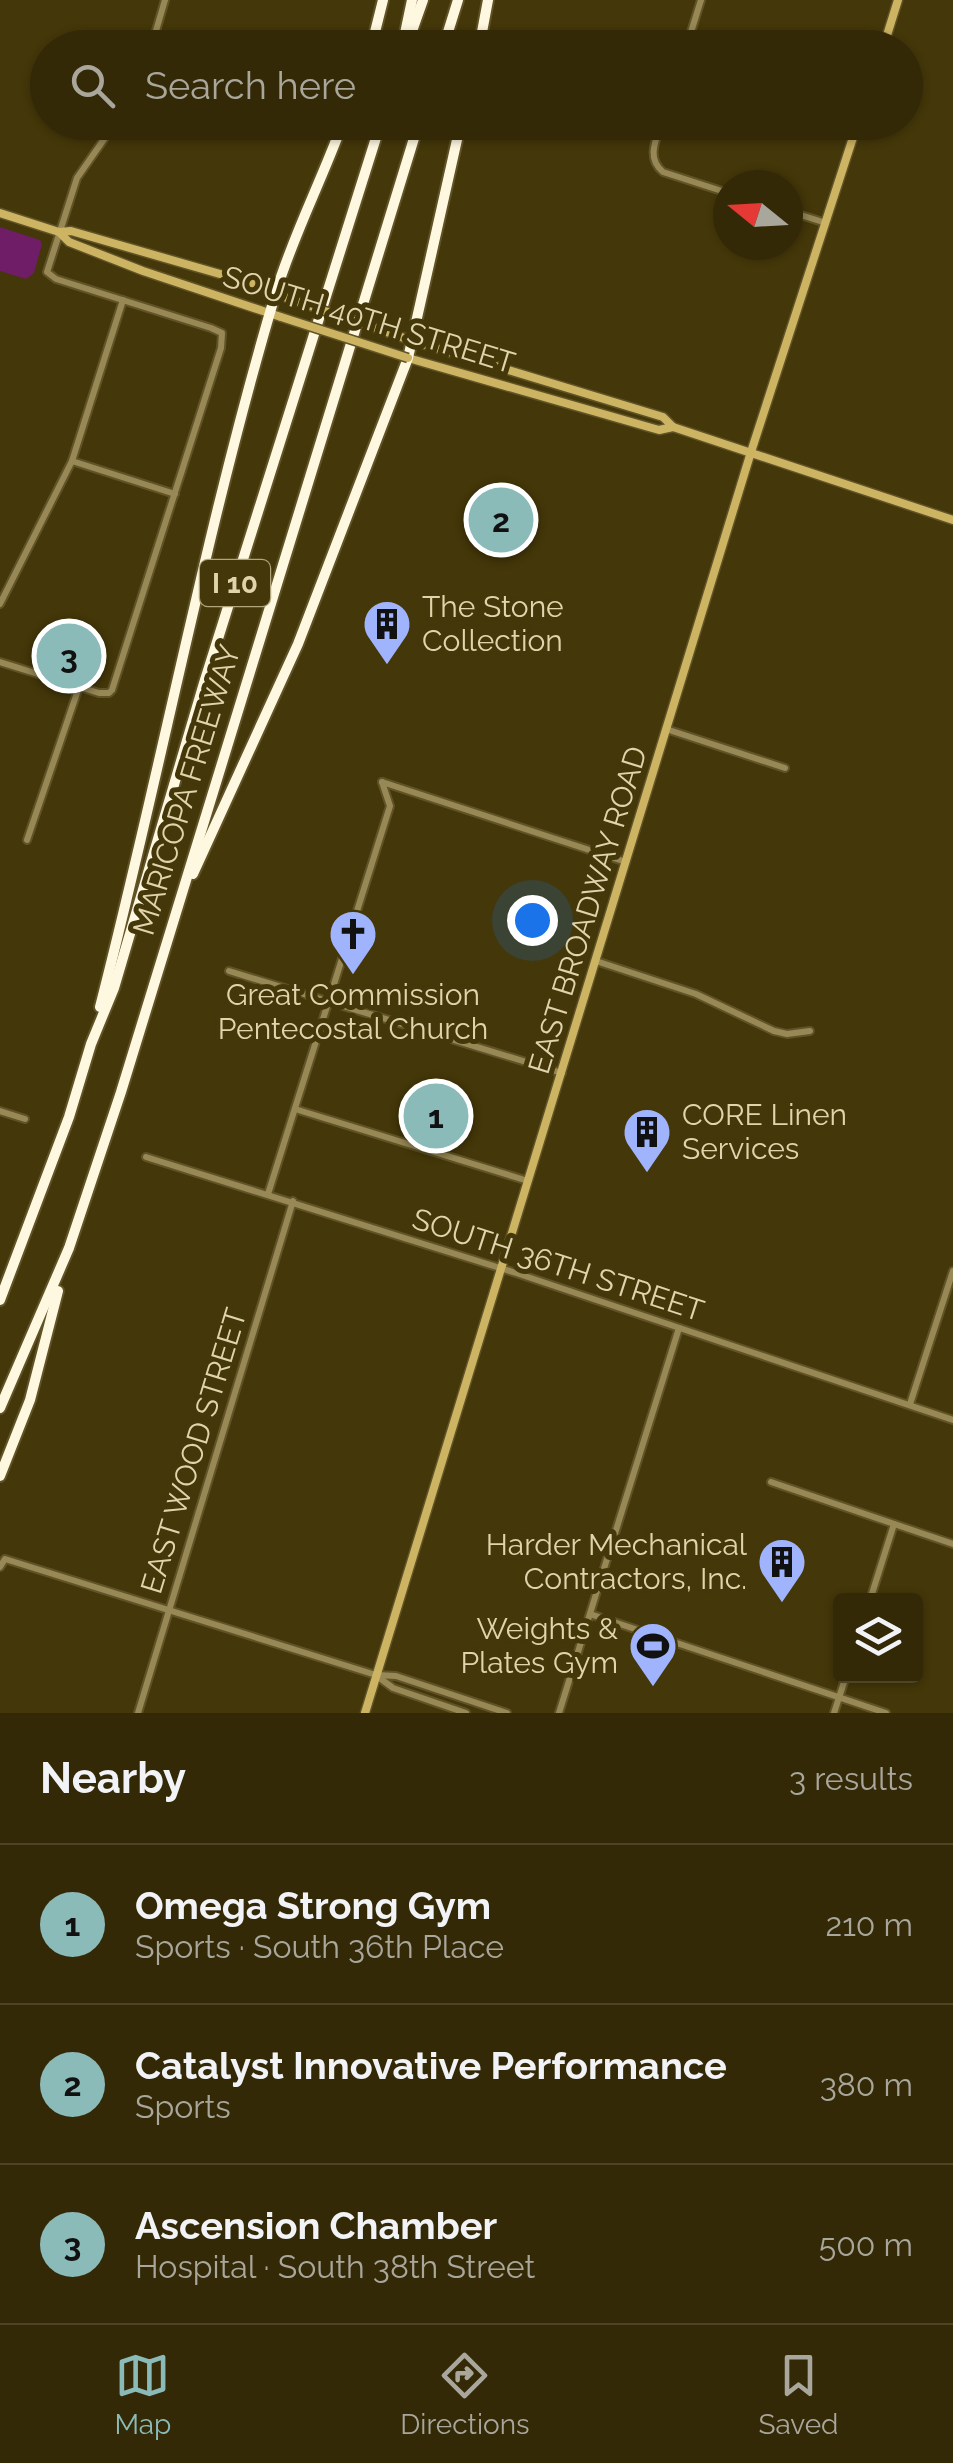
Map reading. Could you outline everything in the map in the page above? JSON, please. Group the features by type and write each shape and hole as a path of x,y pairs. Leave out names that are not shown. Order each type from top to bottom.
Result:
{"highway":[{"path":"375,30 382,0"},
{"path":"407,30 412,0"},
{"path":"411,30 422,0"},
{"path":"449,30 458,0"},
{"path":"482,30 488,0"},
{"path":"91,1044 240,426 282,295 302,216 335,140"},
{"name":"MARICOPA FREEWAY","path":"2,1292 114,988 209,665 375,140"},
{"name":"MARICOPA FREEWAY","path":"0,1408 66,1255 413,140"},
{"path":"176,911 298,644 408,358 457,140"},
{"path":"0,1476 36,1381 66,1255"}],"main road":[{"path":"888,30 898,0"},
{"name":"EAST BROADWAY ROAD","path":"365,1713 751,452 852,140"},
{"name":"SOUTH 40TH STREET","path":"0,213 60,232 72,231 106,240 413,341 663,417 673,427 953,520"},
{"name":"SOUTH 40TH STREET","path":"60,232 69,242 143,271 408,358 659,430 673,427"}],"street":[{"path":"156,30 165,0"},
{"path":"692,30 702,0"},
{"path":"60,232 77,178 103,140"},
{"path":"656,140 655,165 664,172 713,187"},
{"path":"803,217 826,224"},
{"name":"SOUTH 40TH STREET","path":"60,232 47,267 51,277 222,333 221,348 175,494"},
{"path":"0,604 72,461 124,300"},
{"path":"0,662 109,694 114,686 175,494 72,461"},
{"path":"27,840 79,687"},
{"path":"666,730 786,768"},
{"path":"268,1194 390,806 382,782 626,862"},
{"path":"596,960 696,994 774,1031 810,1031"},
{"path":"229,971 562,1073"},
{"path":"295,1110 528,1181"},
{"path":"0,1111 24,1119"},
{"name":"SOUTH 36TH STREET","path":"146,1156 502,1268 953,1420"},
{"name":"EAST WOOD STREET","path":"138,1713 292,1201"},
{"path":"910,1404 953,1270"},
{"path":"560,1713 678,1328"},
{"path":"771,1482 953,1544"},
{"path":"872,1593 894,1524"},
{"path":"0,1567 6,1559 376,1676 396,1676 507,1713"},
{"path":"590,1614 886,1713"},
{"path":"376,1676 392,1688 466,1713"},
{"path":"834,1713 844,1683"}],"shaded area":[{"path":"0,227 42,244 34,273 26,279 0,271"}],"place":[{"name":"Catalyst Innovative Performance","path":"501,520"},
{"name":"Ascension Chamber","path":"69,656"},
{"name":"The Stone Collection","path":"387,666"},
{"name":"Great Commission Pentecostal Church","path":"353,976"},
{"name":"Omega Strong Gym","path":"436,1116"},
{"name":"CORE Linen Services","path":"647,1174"},
{"name":"Harder Mechanical Contractors, Inc.","path":"782,1604"},
{"name":"Weights & Plates Gym","path":"653,1688"}]}
